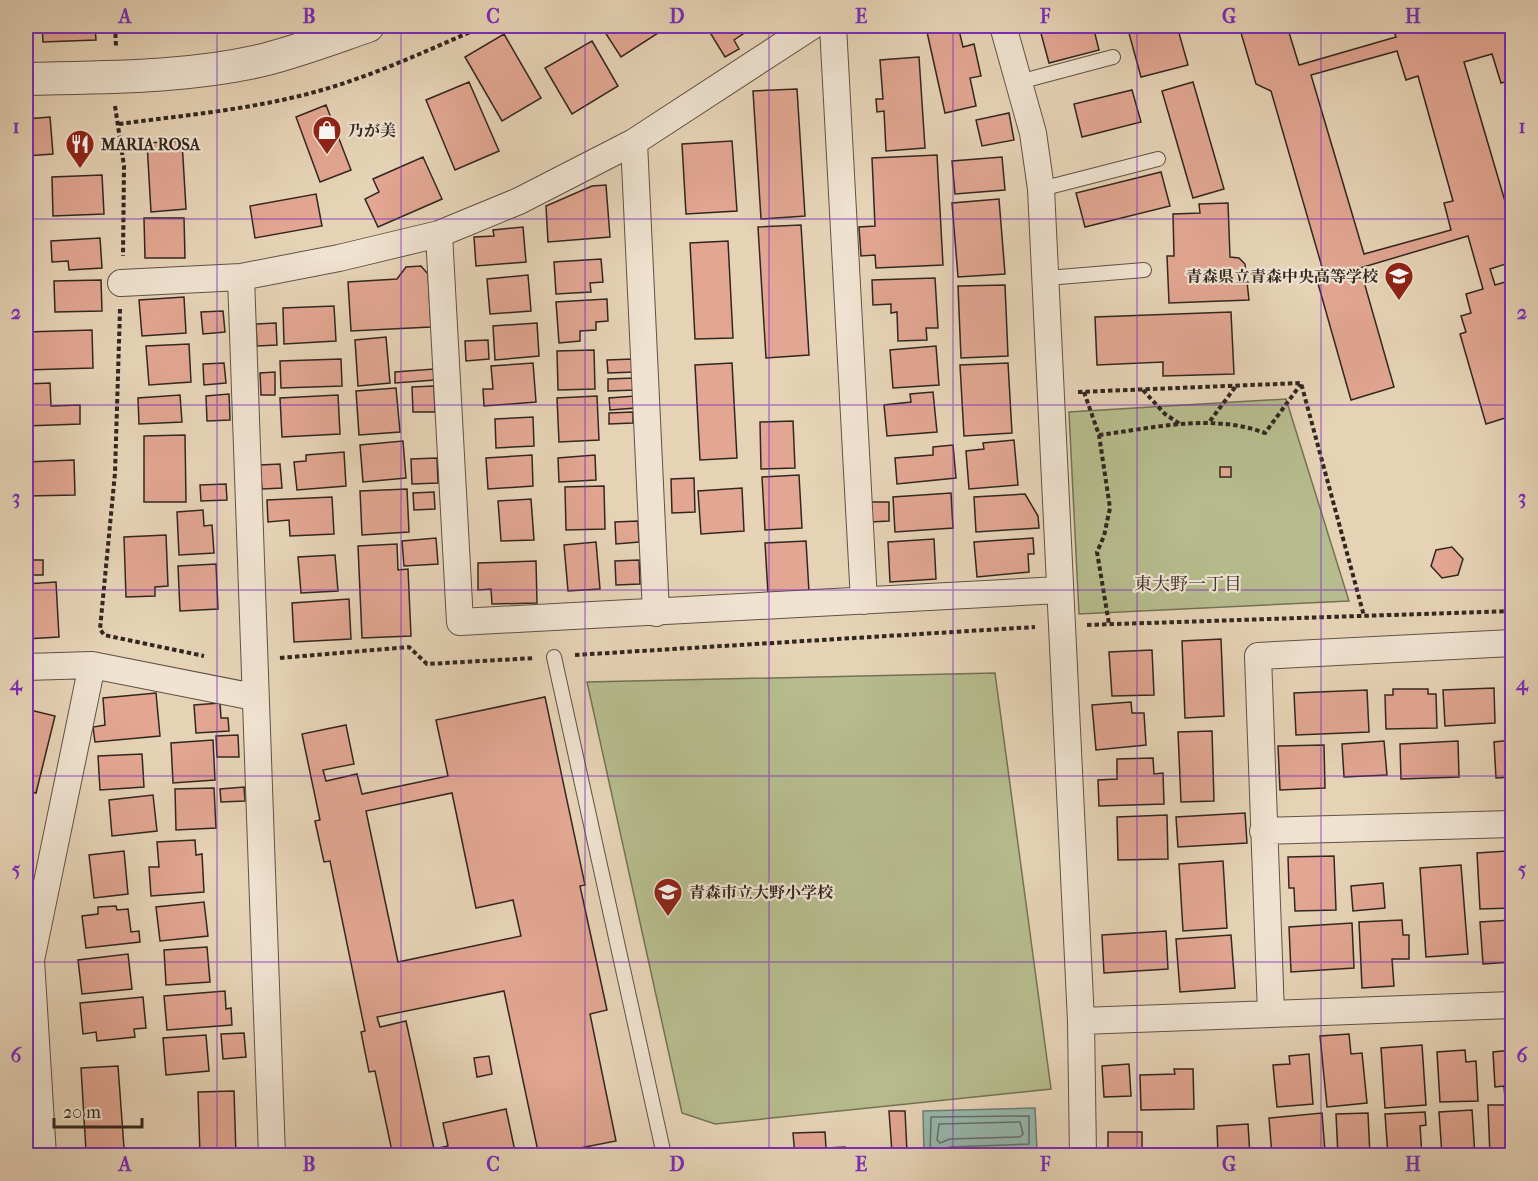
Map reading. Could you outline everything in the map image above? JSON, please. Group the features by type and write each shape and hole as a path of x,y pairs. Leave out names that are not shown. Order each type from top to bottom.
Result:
{"street":[{"path":"26,79 122,76 207,69 262,60 368,26"},
{"path":"121,283 241,277 339,258 439,234 519,201 634,142 812,26"},
{"path":"833,26 864,601"},
{"path":"1003,26 1033,133 1041,189 1081,1021 1083,1155"},
{"path":"634,142 656,613"},
{"path":"439,234 460,622 1059,590"},
{"path":"241,277 254,697 272,1155"},
{"path":"1271,1014 1258,656 1512,642"},
{"path":"26,667 92,665 254,697"},
{"path":"43,1155 32,960 92,665"},
{"path":"1263,831 1512,824"},
{"path":"1081,1021 1512,1005"}],"lane":[{"path":"1019,82 1113,57"},
{"path":"1041,189 1158,159"},
{"path":"1047,278 1144,270"},
{"path":"554,657 664,1155 661,1155"}],"path":[{"path":"115,27 151,26"},
{"path":"484,26 372,74 320,91 255,105 119,124 124,166 121,283 115,473 100,629 104,635 231,662 409,647 427,664 1061,626 1512,611"},
{"path":"1052,394 1301,383"},
{"path":"1099,435 1209,421 1248,426 1265,433 1301,383"},
{"path":"1301,383 1364,616"},
{"path":"1209,421 1237,386"},
{"path":"1143,390 1165,414 1181,425"},
{"path":"1084,392 1099,435 1110,508 1104,536 1097,552 1109,624"}],"green space":[{"path":"1286,399 1349,601 1079,614 1069,412"},
{"path":"995,673 1051,1089 715,1124 682,1113 587,682"}],"water":[{"path":"1035,1108 1037,1150 924,1153 923,1111"}],"building":[{"path":"42,26 95,26 96,40 43,42"},
{"path":"601,26 669,26 621,57"},
{"path":"706,26 746,26 749,30 734,40 739,49 725,57"},
{"path":"958,26 963,47 974,44 981,76 970,78 976,106 945,113 927,32"},
{"path":"1039,26 1093,26 1099,50 1049,63"},
{"path":"1127,26 1177,26 1188,65 1141,77"},
{"path":"1239,26 1287,26 1299,65 1396,37 1392,26 1512,26 1512,48 1506,50 1512,80 1501,83 1492,54 1464,62 1507,208 1512,206 1512,262 1490,269 1495,285 1512,280 1512,431 1509,432 1505,418 1486,424 1460,334 1466,332 1461,316 1471,313 1466,294 1483,289 1468,236 1360,268 1394,387 1351,400 1317,280 1322,267 1271,91 1256,84","holes":["1397,51 1406,80 1418,76 1453,201 1444,203 1451,230 1364,254 1311,75"]},
{"path":"504,34 541,98 502,121 465,57"},
{"path":"592,41 618,86 572,114 545,68"},
{"path":"919,57 925,148 886,151 884,111 877,112 876,99 883,99 880,60"},
{"path":"469,82 499,151 455,170 426,100"},
{"path":"1193,82 1224,189 1193,198 1162,91"},
{"path":"797,89 805,216 761,219 753,91"},
{"path":"1132,90 1141,122 1082,137 1074,104"},
{"path":"326,105 351,170 320,182 296,117"},
{"path":"1009,113 1014,140 982,146 976,120"},
{"path":"50,117 53,154 26,156 26,119"},
{"path":"182,141 186,209 151,212 147,143"},
{"path":"732,141 737,211 686,214 682,144"},
{"path":"937,155 943,265 876,268 875,255 861,256 859,227 875,226 872,158"},
{"path":"423,157 442,199 378,227 365,199 379,192 373,179"},
{"path":"1002,157 1005,190 955,194 952,161"},
{"path":"1161,172 1170,206 1085,227 1076,193"},
{"path":"102,175 104,214 53,216 52,177"},
{"path":"26,177 30,177 32,214 26,214"},
{"path":"606,185 610,237 548,242 546,206 592,186"},
{"path":"316,194 322,226 255,238 250,206"},
{"path":"999,199 1005,274 958,277 952,203"},
{"path":"1228,203 1230,257 1239,258 1245,264 1249,300 1169,303 1167,256 1174,256 1173,214 1200,213 1199,204"},
{"path":"144,218 184,218 185,258 145,258"},
{"path":"801,225 809,355 766,358 758,227"},
{"path":"523,227 526,262 476,266 474,237 494,236 493,230"},
{"path":"100,238 102,268 69,270 68,261 52,262 51,241"},
{"path":"728,241 733,338 695,339 690,243"},
{"path":"601,259 603,282 590,283 591,292 556,294 554,262"},
{"path":"421,266 428,274 431,327 351,331 348,282 397,279 406,267"},
{"path":"528,275 531,311 490,314 487,279"},
{"path":"935,278 938,328 926,328 927,340 898,341 897,312 891,313 891,304 873,305 872,280"},
{"path":"101,280 102,311 55,312 54,281"},
{"path":"1005,285 1008,356 961,358 958,286"},
{"path":"184,297 186,333 142,336 139,300"},
{"path":"607,299 608,321 596,322 596,330 580,331 580,341 559,343 556,302"},
{"path":"334,306 336,341 284,344 283,308"},
{"path":"223,311 225,332 203,334 201,312"},
{"path":"1231,312 1234,374 1163,376 1163,362 1097,365 1095,317"},
{"path":"276,323 277,345 257,346 256,324"},
{"path":"537,323 539,356 495,360 493,326"},
{"path":"92,330 93,368 26,370 26,332"},
{"path":"386,337 390,383 358,386 355,340"},
{"path":"488,340 489,359 466,361 465,341"},
{"path":"189,344 191,382 149,385 146,346"},
{"path":"936,346 939,385 893,388 890,350"},
{"path":"594,350 595,389 558,390 557,351"},
{"path":"341,359 342,386 281,388 280,361"},
{"path":"633,359 634,372 608,373 607,360"},
{"path":"224,363 226,383 204,385 203,364"},
{"path":"533,363 536,402 484,406 483,389 493,389 491,366"},
{"path":"732,363 737,458 700,460 695,365"},
{"path":"1008,363 1012,433 964,436 960,365"},
{"path":"434,369 435,380 395,383 395,372"},
{"path":"275,372 275,395 261,395 260,373"},
{"path":"634,378 635,390 608,391 608,379"},
{"path":"50,383 51,406 80,405 80,424 26,426 26,384"},
{"path":"434,386 435,412 413,412 412,387"},
{"path":"396,388 400,432 359,435 356,391"},
{"path":"933,392 937,432 887,436 884,405 911,402 910,394"},
{"path":"229,394 230,420 207,421 206,396"},
{"path":"180,395 182,422 139,424 138,398"},
{"path":"338,395 340,434 282,437 280,398"},
{"path":"597,396 599,440 559,442 557,398"},
{"path":"635,396 636,408 610,410 609,398"},
{"path":"633,412 633,423 609,424 609,413"},
{"path":"533,417 534,446 496,448 495,419"},
{"path":"793,421 795,468 761,469 760,422"},
{"path":"185,435 186,502 144,502 144,436"},
{"path":"1014,440 1018,485 969,489 966,451 984,449 983,443"},
{"path":"403,441 406,478 363,482 360,445"},
{"path":"953,445 956,478 897,484 895,458 933,455 933,447"},
{"path":"344,452 346,486 297,490 294,462 306,461 306,455"},
{"path":"532,455 533,486 488,489 486,458"},
{"path":"595,455 596,480 559,482 558,458"},
{"path":"437,458 438,483 412,484 411,459"},
{"path":"74,460 75,495 28,496 26,462"},
{"path":"280,464 282,488 262,489 260,465"},
{"path":"1220,467 1231,467 1231,477 1220,477"},
{"path":"799,475 802,528 765,530 762,477"},
{"path":"694,478 695,512 672,513 671,479"},
{"path":"226,484 227,500 201,501 200,485"},
{"path":"604,486 605,529 566,530 565,487"},
{"path":"742,488 744,531 701,534 698,491"},
{"path":"407,489 409,532 362,535 360,491"},
{"path":"434,492 435,509 414,510 413,493"},
{"path":"951,493 953,528 895,532 893,497"},
{"path":"1025,494 1038,516 1039,528 976,532 974,497"},
{"path":"332,497 334,534 290,536 289,520 268,522 267,500"},
{"path":"531,499 534,540 501,541 498,501"},
{"path":"869,502 889,502 889,521 870,522"},
{"path":"203,510 204,526 212,525 214,553 179,555 177,512"},
{"path":"638,521 639,542 616,544 615,522"},
{"path":"166,535 168,586 155,587 155,596 126,597 124,537"},
{"path":"436,538 438,564 404,566 402,541"},
{"path":"1033,538 1034,554 1028,554 1029,572 977,577 974,542"},
{"path":"934,539 936,579 890,582 888,542"},
{"path":"806,541 809,592 768,594 765,543"},
{"path":"596,542 600,589 568,591 564,545"},
{"path":"397,544 398,570 408,569 411,636 362,638 358,546"},
{"path":"1452,547 1463,559 1458,575 1442,578 1431,566 1436,550"},
{"path":"335,555 338,591 301,593 298,557"},
{"path":"26,560 43,560 43,575 26,575"},
{"path":"639,560 640,584 616,585 615,561"},
{"path":"536,561 537,603 492,604 491,589 478,590 478,563"},
{"path":"216,564 218,609 180,611 178,566"},
{"path":"56,582 59,637 26,639 26,584"},
{"path":"349,599 351,639 294,642 292,603"},
{"path":"1221,639 1224,716 1185,718 1182,641"},
{"path":"1152,650 1154,695 1112,696 1109,652"},
{"path":"1507,684 1512,684 1512,727 1509,727"},
{"path":"1494,688 1495,723 1445,726 1443,690"},
{"path":"1393,689 1428,689 1428,694 1436,694 1437,728 1386,729 1385,695 1393,695"},
{"path":"1367,690 1369,732 1296,735 1294,693"},
{"path":"156,693 160,736 95,742 93,727 105,725 103,698"},
{"path":"545,697 585,885 580,886 607,1010 590,1014 616,1141 539,1156 504,991 377,1017 380,1027 406,1021 434,1149 448,1146 443,1123 506,1109 516,1156 393,1156 375,1071 369,1072 361,1032 365,1031 330,861 324,862 315,821 320,820 302,734 346,725 354,764 323,770 326,781 357,774 362,794 448,776 436,720","holes":["452,793 476,908 513,900 521,936 398,962 366,811"]},
{"path":"1131,702 1132,713 1144,713 1146,745 1096,750 1092,705"},
{"path":"220,703 221,718 228,718 229,731 196,733 194,705"},
{"path":"26,709 55,716 36,793 26,791"},
{"path":"1212,731 1214,801 1181,802 1178,732"},
{"path":"238,735 239,757 217,757 216,736"},
{"path":"213,740 215,780 173,783 171,743"},
{"path":"1512,740 1512,777 1496,778 1494,742"},
{"path":"1384,741 1387,775 1344,777 1342,744"},
{"path":"1458,741 1459,777 1401,779 1400,744"},
{"path":"1324,745 1325,788 1280,790 1278,746"},
{"path":"142,754 144,787 100,790 98,756"},
{"path":"1153,758 1154,774 1163,773 1164,804 1099,806 1098,780 1117,779 1117,759"},
{"path":"244,787 245,801 221,802 220,789"},
{"path":"214,788 216,828 176,830 175,789"},
{"path":"153,795 157,831 112,836 109,800"},
{"path":"1245,813 1247,843 1178,847 1176,817"},
{"path":"1167,815 1168,859 1118,860 1117,817"},
{"path":"26,831 33,833 26,863"},
{"path":"195,840 196,855 202,854 204,892 151,896 149,867 159,867 157,842"},
{"path":"124,851 128,894 94,898 89,855"},
{"path":"1507,851 1508,877 1512,877 1512,908 1480,909 1477,853"},
{"path":"1334,856 1336,910 1295,911 1294,888 1289,888 1288,857"},
{"path":"1223,861 1227,928 1183,931 1179,864"},
{"path":"1461,865 1468,954 1426,957 1420,868"},
{"path":"1383,883 1385,908 1353,911 1351,886"},
{"path":"204,902 208,936 160,941 156,907"},
{"path":"116,906 117,910 128,909 131,932 139,931 140,942 86,948 82,916 98,914 98,907"},
{"path":"1402,920 1403,935 1409,935 1409,959 1392,959 1394,986 1362,988 1359,922"},
{"path":"1512,920 1512,962 1483,964 1480,922"},
{"path":"1352,923 1354,968 1291,972 1289,927"},
{"path":"1166,931 1168,969 1104,973 1102,935"},
{"path":"1231,935 1235,988 1180,992 1176,939"},
{"path":"207,947 210,982 166,985 164,950"},
{"path":"128,954 132,989 82,994 78,960"},
{"path":"225,991 226,1009 231,1008 232,1025 167,1030 164,996"},
{"path":"143,997 146,1028 134,1029 135,1037 97,1041 96,1032 83,1034 80,1003"},
{"path":"244,1033 246,1057 223,1059 221,1034"},
{"path":"1349,1034 1351,1054 1362,1053 1367,1103 1327,1107 1320,1036"},
{"path":"206,1035 209,1071 166,1075 163,1038"},
{"path":"1422,1045 1426,1105 1385,1108 1381,1048"},
{"path":"1465,1050 1466,1062 1476,1061 1478,1101 1440,1102 1437,1052"},
{"path":"1512,1050 1512,1097 1505,1098 1504,1086 1495,1087 1493,1052"},
{"path":"1309,1054 1313,1104 1277,1107 1273,1065 1290,1064 1289,1056"},
{"path":"489,1056 492,1074 477,1077 474,1058"},
{"path":"1129,1064 1131,1096 1104,1097 1102,1066"},
{"path":"118,1066 124,1148 86,1151 81,1068"},
{"path":"1174,1069 1193,1069 1194,1109 1141,1110 1140,1075 1175,1074"},
{"path":"234,1091 236,1156 200,1156 198,1092"},
{"path":"1488,1105 1512,1105 1512,1156 1490,1156"},
{"path":"1472,1110 1475,1156 1442,1156 1439,1112"},
{"path":"889,1111 905,1111 907,1152 892,1153"},
{"path":"1425,1112 1426,1125 1420,1126 1422,1156 1388,1156 1385,1114"},
{"path":"1322,1113 1325,1151 1272,1156 1269,1118"},
{"path":"1368,1113 1370,1156 1338,1156 1336,1114"},
{"path":"1248,1124 1250,1156 1218,1156 1217,1126"},
{"path":"825,1132 826,1148 845,1147 846,1156 795,1156 793,1133"},
{"path":"1108,1132 1142,1132 1142,1156 1108,1156"}],"place":[{"name":"乃が美","path":"327,156"},
{"name":"MARIA ROSA","path":"80,170"},
{"name":"青森県立青森中央高等学校","path":"1399,302"},
{"name":"青森市立大野小学校","path":"668,918"}],"district":[{"name":"東大野一丁目","path":"1188,584"}]}
